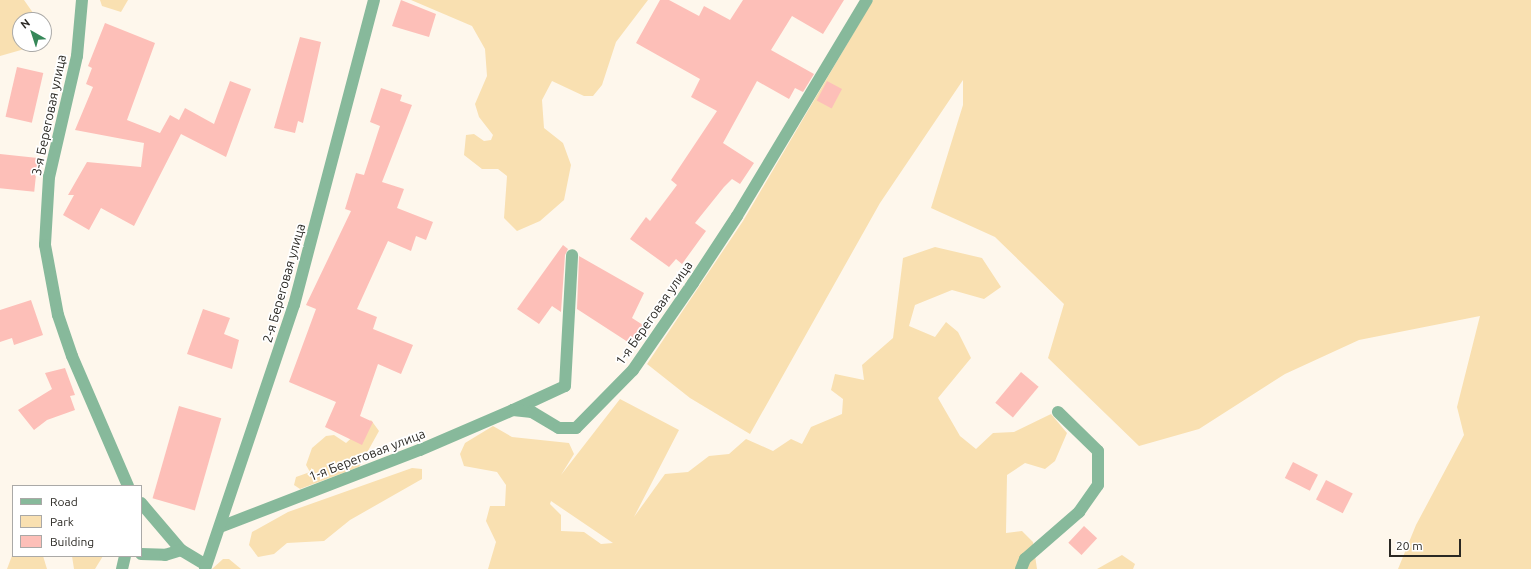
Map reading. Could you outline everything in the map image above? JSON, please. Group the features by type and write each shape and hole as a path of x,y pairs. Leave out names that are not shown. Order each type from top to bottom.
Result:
{"street":[{"name":"3-я Береговая улица","path":"82,0 77,56 49,177 45,245 58,315 128,485"},
{"name":"2-я Береговая улица","path":"206,567 294,305 374,0"},
{"name":"1-я Береговая улица","path":"220,527 420,450 513,410 532,412 559,428 576,428 633,370 737,216 867,0"},
{"path":"513,410 565,386 572,255"},
{"path":"1021,569 1025,559 1079,512 1098,485 1098,451 1058,412"},
{"path":"142,504 181,550 206,567"},
{"path":"142,554 165,555 181,550"},
{"path":"122,569 125,557"}],"green space":[{"path":"0,0 24,0 32,12 12,12 12,52 14,52 0,56"},
{"path":"100,0 128,0 121,12 102,6"},
{"path":"411,0 648,0 616,42 602,85 593,96 584,96 552,81 542,100 544,128 563,143 571,165 564,200 540,221 517,231 504,218 507,176 498,169 482,169 464,155 466,135 474,134 484,141 491,140 493,135 479,117 475,104 487,76 485,49 472,26"},
{"path":"873,0 1531,0 1531,569 1398,569 1416,525 1464,435 1457,407 1480,316 1359,340 1285,374 1199,429 1139,446 1048,358 1064,304 995,237 931,208 963,105 963,80 880,203 750,434 690,398 647,364 743,221"},
{"path":"935,247 982,258 1001,287 984,299 952,290 915,305 909,326 935,337 946,322 958,332 971,358 938,398 960,436 976,449 993,433 1014,432 1051,414 1067,433 1055,461 1045,469 1025,463 1007,475 1006,533 1022,531 1033,542 1037,569 488,569 496,542 486,521 490,506 505,506 506,485 497,472 464,466 460,454 465,443 493,426 512,437 569,443 574,454 561,475 620,399 679,430 634,517 665,474 688,472 709,456 729,454 746,439 773,451 791,439 802,444 811,427 842,414 843,399 831,390 835,374 864,380 862,365 893,338 903,258","holes":["551,501 613,543 601,544 584,532 561,531 561,515 550,504"]},
{"path":"371,420 379,431 359,467 300,489 294,485 296,477 310,472 306,465 312,448 326,436 334,435 346,443"},
{"path":"412,468 422,469 422,479 350,520 324,541 287,543 274,554 258,557 249,545 252,532 288,512"},
{"path":"1122,555 1135,564 1133,569 1097,569"},
{"path":"12,556 12,557 43,557 47,569 7,569"},
{"path":"72,557 102,557 95,569 74,569"},
{"path":"223,559 229,559 241,569 212,569"}],"building":[{"path":"401,0 436,14 429,37 392,26"},
{"path":"660,0 669,0 699,16 704,6 730,20 743,0 844,0 823,34 792,16 771,50 814,74 803,92 795,88 789,99 757,81 723,143 754,163 740,184 732,179 695,223 706,231 682,264 676,259 669,267 630,239 646,217 650,221 677,185 671,180 717,111 691,97 700,79 636,43"},
{"path":"105,23 155,43 127,120 160,133 170,115 179,120 185,108 214,124 230,81 251,89 226,157 181,134 134,226 101,208 89,230 63,215 74,195 68,195 87,162 141,167 144,143 75,130 93,87 86,84 92,68 88,66"},
{"path":"300,37 321,42 303,123 298,121 295,133 274,128"},
{"path":"17,67 43,73 32,123 6,117"},
{"path":"827,81 842,89 832,108 817,100"},
{"path":"381,88 402,95 400,101 412,105 382,182 404,189 397,208 433,222 426,240 416,236 411,251 388,241 357,309 377,317 373,329 413,345 401,374 378,364 360,416 373,422 362,445 325,427 336,402 289,382 316,309 306,305 351,211 345,209 356,173 364,175 380,126 370,122"},
{"path":"0,154 38,158 34,192 0,188"},
{"path":"563,245 568,249 565,255 561,312 552,306 539,324 517,309"},
{"path":"579,256 644,293 632,318 643,325 631,344 577,309"},
{"path":"31,300 43,335 14,345 12,338 0,342 0,310"},
{"path":"203,309 230,318 224,334 239,340 232,369 187,354"},
{"path":"65,368 75,395 70,396 75,410 47,420 34,430 18,410 52,389 45,373"},
{"path":"1021,372 1039,387 1013,417 995,403"},
{"path":"179,406 221,418 195,510 153,498"},
{"path":"1293,462 1318,475 1310,491 1285,478"},
{"path":"1326,480 1353,494 1343,513 1316,500"},
{"path":"1084,526 1097,538 1081,555 1068,543"}]}
